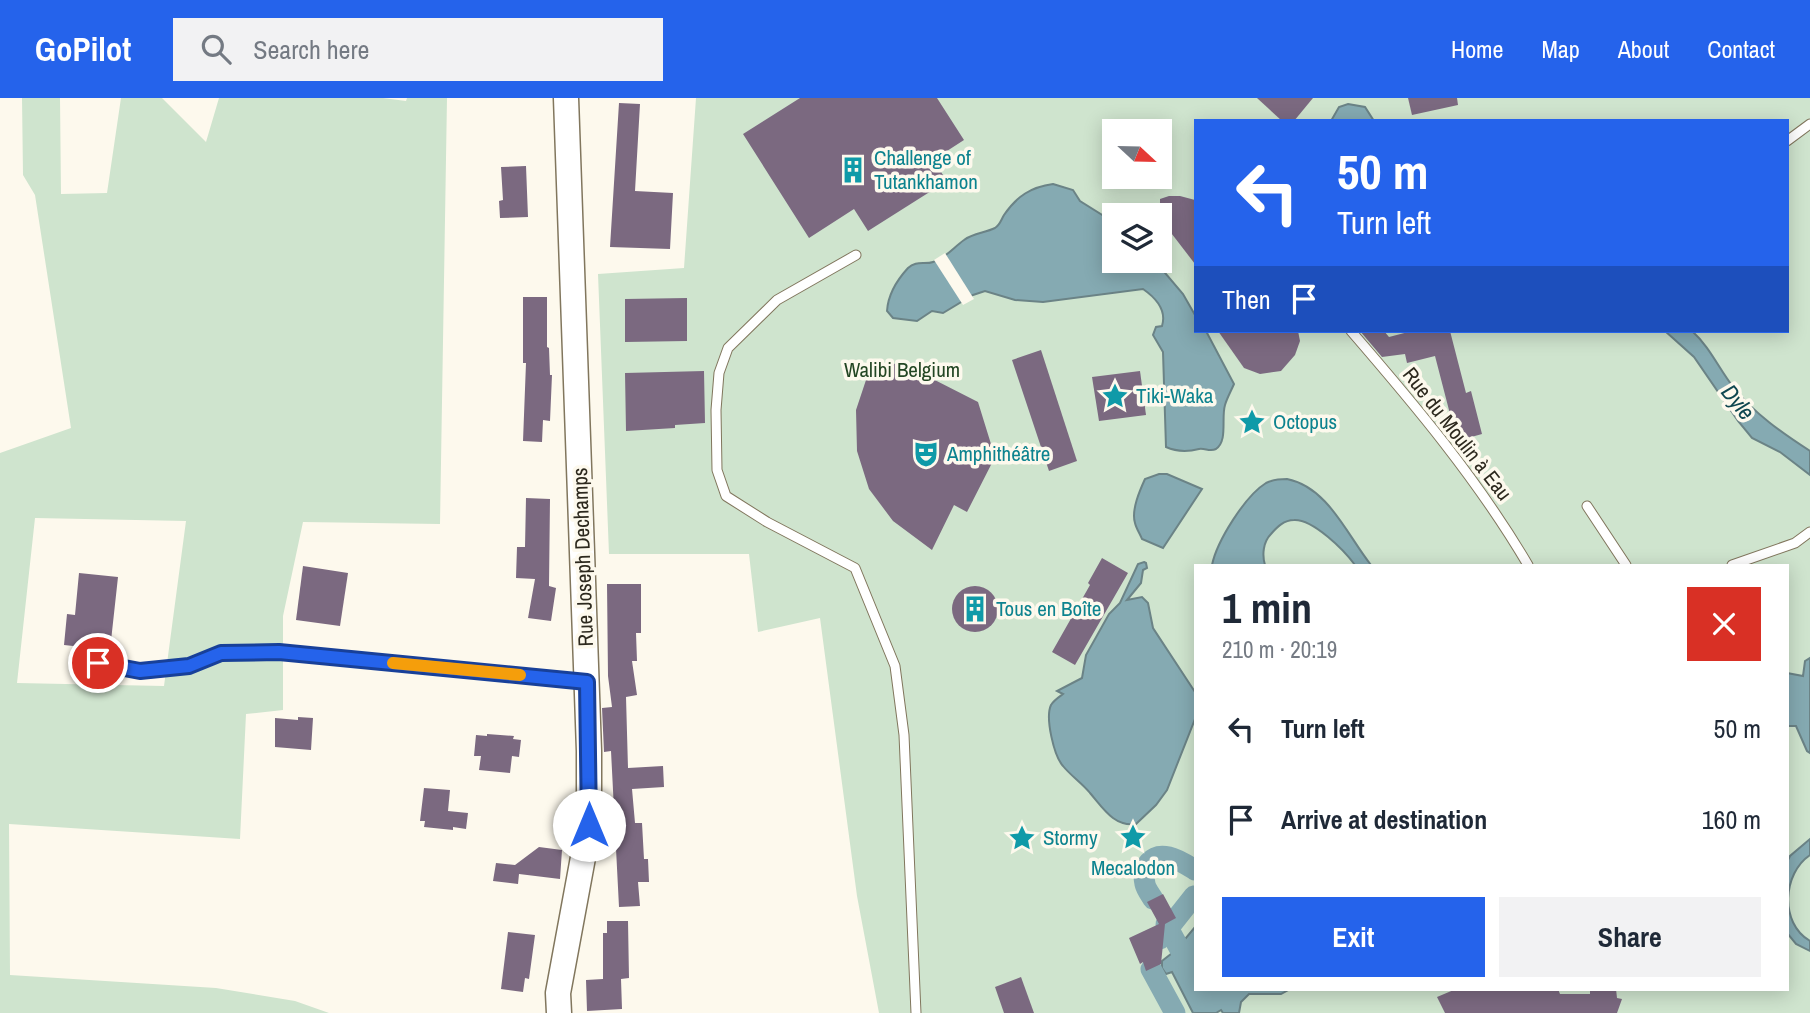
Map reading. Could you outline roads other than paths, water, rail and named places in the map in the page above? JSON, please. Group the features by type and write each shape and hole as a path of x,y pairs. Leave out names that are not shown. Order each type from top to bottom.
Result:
{"street":[{"name":"Rue Joseph Dechamps","path":"559,1013 558,993 589,825 587,682 566,98"}],"lane":[{"path":"1791,139 1810,124"},
{"path":"1791,139 1810,134"},
{"path":"856,255 777,300 728,348 719,373 716,410 717,470 726,496 767,522 855,568 895,666 904,735 916,1013"},
{"name":"Rue du Moulin à Eau","path":"1352,333 1428,419 1503,522 1527,564"},
{"path":"1587,506 1625,564"},
{"path":"1735,564 1795,543 1810,532"},
{"path":"98,663 140,671 189,666 221,653 279,652 587,682"}],"water":[{"path":"1348,104 1365,107 1373,119 1332,119 1339,107"},
{"path":"1053,184 1073,190 1080,201 1102,215 1102,273 1165,273 1183,294 1194,313 1194,333 1207,333 1234,384 1225,405 1222,441 1216,449 1182,451 1166,447 1163,352 1153,335 1156,327 1162,326 1163,315 1156,300 1143,289 1043,302 1015,300 985,291 943,313 932,311 917,321 893,318 887,311 894,288 911,266 938,260 968,238 995,228 1009,208 1031,190"},
{"name":"Dyle","path":"1667,333 1694,333 1734,388 1751,406 1779,430 1810,451 1810,475 1780,452 1752,438 1694,357"},
{"path":"1167,474 1202,489 1163,548 1142,539 1134,518 1145,479"},
{"path":"1287,479 1314,492 1335,514 1370,564 1354,564 1344,551 1319,530 1310,524 1294,520 1281,524 1268,537 1264,549 1265,564 1212,564 1226,532 1241,508 1258,489 1276,480"},
{"path":"1144,562 1147,568 1143,570 1141,583 1127,600 1142,597 1148,603 1153,628 1194,690 1194,722 1167,790 1136,824 1128,824 1121,823 1104,810 1063,766 1051,737 1049,711 1052,703 1063,694 1057,691 1082,678 1086,655 1109,614 1120,603 1138,564"},
{"path":"1810,658 1810,753 1796,726 1789,726 1789,673 1803,676 1805,661"},
{"path":"1810,839 1810,855 1794,874 1789,892 1789,858"},
{"path":"1789,911 1800,933 1810,941 1810,951 1796,944 1789,935"},
{"path":"1194,928 1194,991 1286,991 1281,994 1249,994 1241,1002 1239,1013 1223,1013 1221,1010 1216,1013 1193,1013 1172,972 1166,974 1162,968 1162,961 1176,950"}],"waterway":[{"path":"1153,899 1146,888 1144,878 1146,866 1153,859 1169,857 1194,869"},
{"path":"1160,939 1194,896"},
{"path":"1166,924 1194,975"},
{"path":"1151,969 1175,1013"}],"place":[{"name":"Challenge of Tutankhamon","path":"853,170"},
{"name":"Tiki-Waka","path":"1115,396"},
{"name":"Octopus","path":"1252,422"},
{"name":"Amphithéâtre","path":"926,454"},
{"name":"Tous en Boîte","path":"975,609"},
{"name":"Mecalodon","path":"1133,837"},
{"name":"Stormy","path":"1022,838"}],"park label":[{"name":"Walibi Belgium","path":"902,370"}]}
